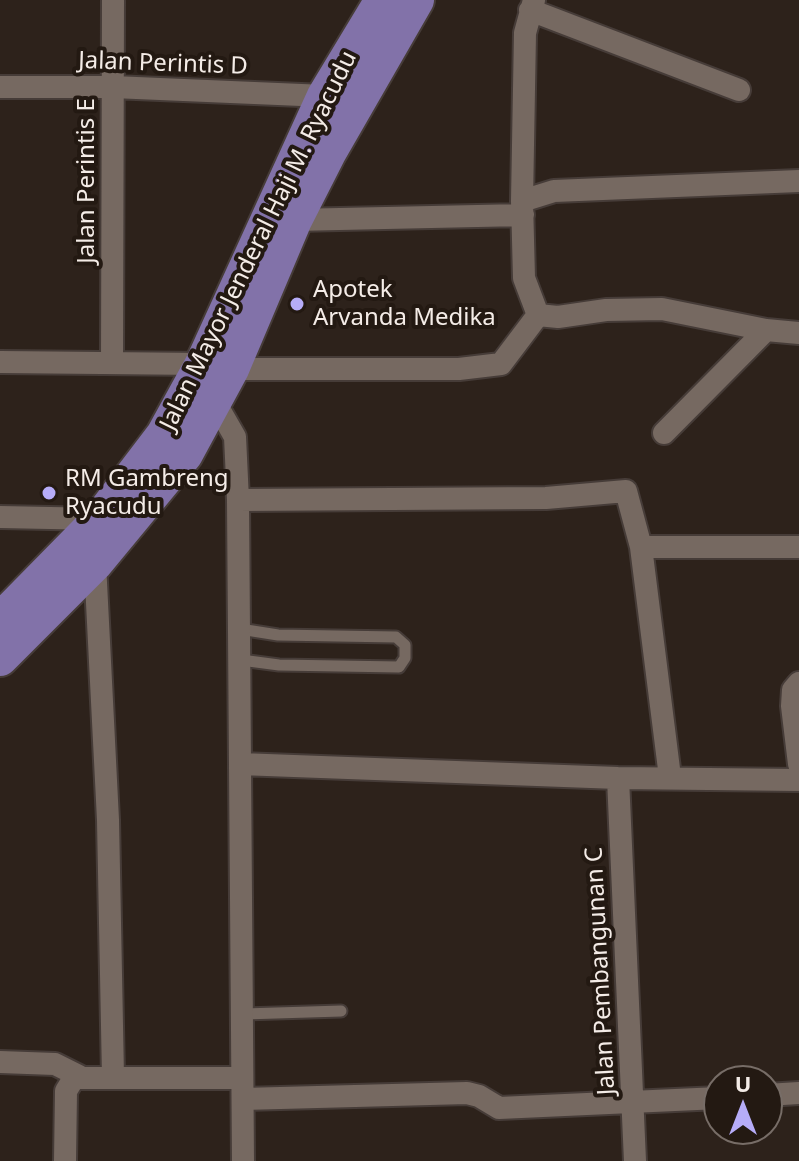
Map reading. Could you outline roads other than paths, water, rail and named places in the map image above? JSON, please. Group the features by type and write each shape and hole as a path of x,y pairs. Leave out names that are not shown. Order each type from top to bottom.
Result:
{"main road":[{"name":"Jalan Mayor Jenderal Haji M. Ryacudu","path":"0,658 95,563 173,471 215,402 217,366 325,96 383,0"},
{"name":"Jalan Mayor Jenderal Haji M. Ryacudu","path":"0,621 100,519 217,366 359,94 416,0"}],"street":[{"name":"Jalan Perintis E","path":"112,363 113,0"},
{"path":"538,315 524,278 522,208 525,33 532,5 739,90"},
{"name":"Jalan Perintis D","path":"0,87 113,87 325,96"},
{"path":"294,220 522,208 554,191 799,181"},
{"path":"538,315 558,317 606,310 662,309 766,330 799,333"},
{"path":"0,362 459,369 501,364 538,315"},
{"path":"664,433 766,330"},
{"path":"215,402 235,437 238,500 243,1161"},
{"path":"238,500 546,498 626,491 641,547 670,777"},
{"path":"0,517 100,519"},
{"path":"641,547 799,547"},
{"path":"95,563 108,820 113,1077"},
{"path":"799,683 793,690 792,706 793,738 799,764"},
{"path":"240,764 618,778 799,780"},
{"name":"Jalan Pembangunan C","path":"618,778 635,1161"},
{"path":"0,1062 55,1064 79,1076 243,1088 467,1093 499,1108 703,1099"},
{"path":"65,1161 66,1091 70,1080 79,1076"}],"lane":[{"path":"240,629 278,635 396,637 405,645 405,658 399,667 279,665 241,660"},
{"path":"244,1014 341,1011"}],"place":[{"name":"Apotek Arvanda Medika","path":"297,304"},
{"name":"RM Gambreng Ryacudu","path":"49,493"}]}
